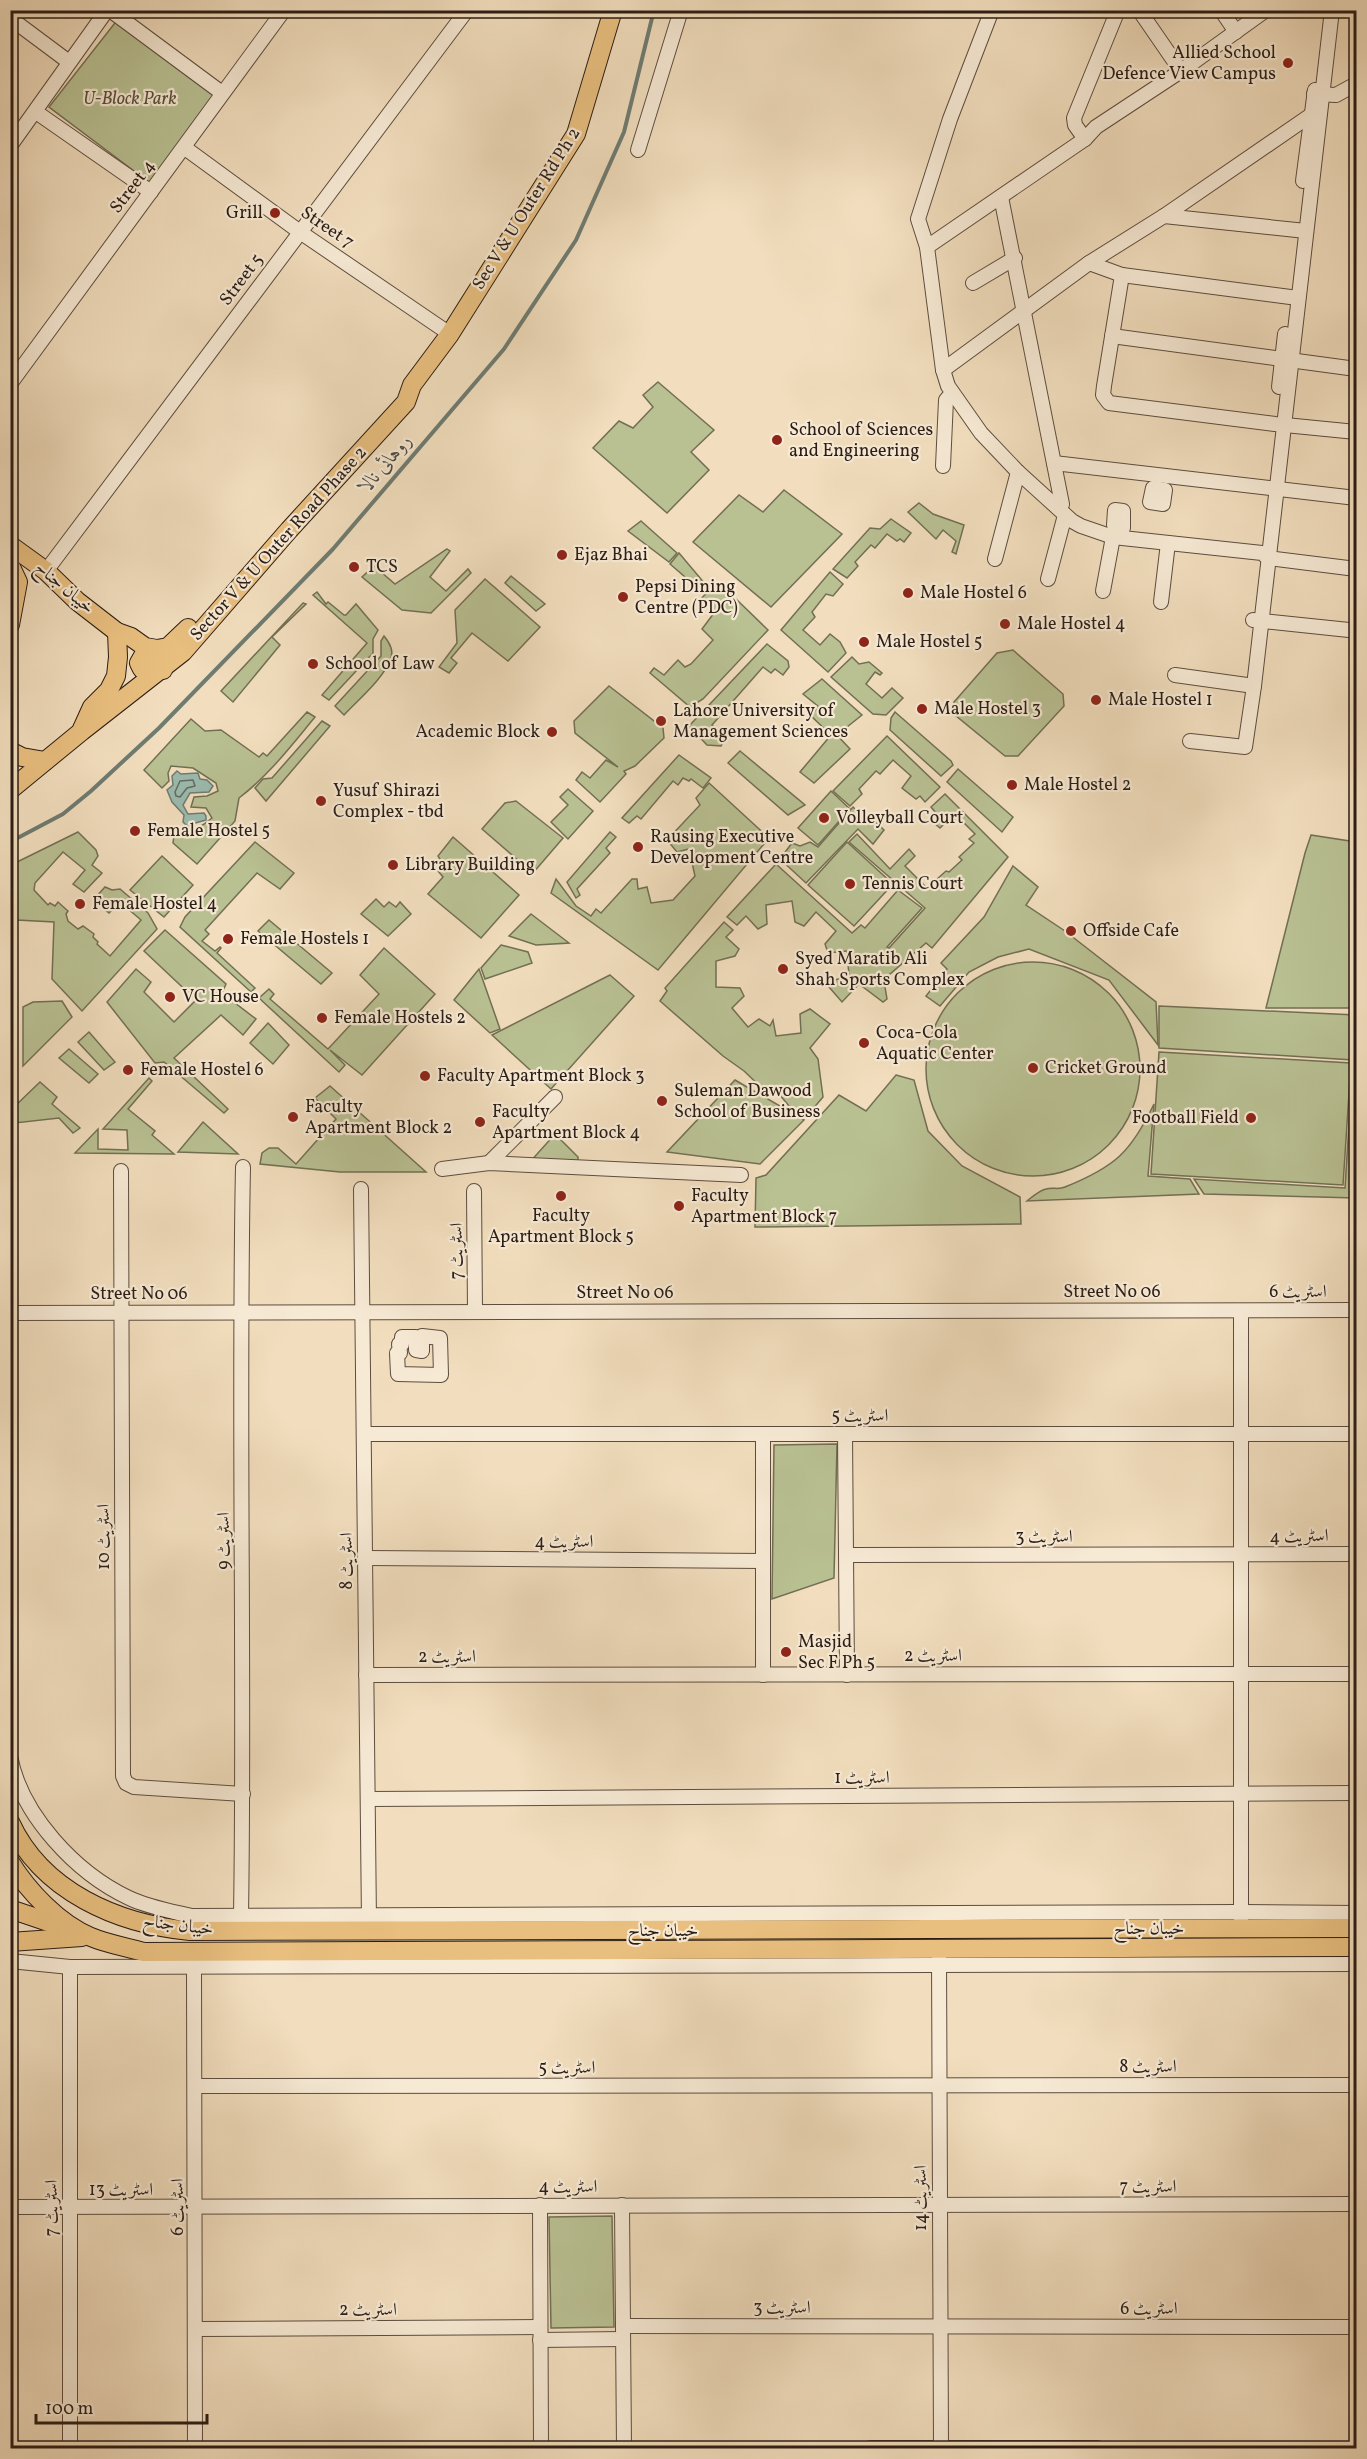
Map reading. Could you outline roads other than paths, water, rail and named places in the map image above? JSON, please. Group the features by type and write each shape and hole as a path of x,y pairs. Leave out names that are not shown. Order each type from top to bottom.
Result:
{"main road":[{"name":"Sec V & U Outer Rd Ph 2","path":"450,334 576,134 613,10"},
{"name":"Sector V & U Outer Road Phase 2","path":"82,731 163,670 183,652 289,530 406,402 412,385 450,334"},
{"path":"163,670 142,669 139,660 143,656 162,653 173,645 396,395 412,385"},
{"name":"خیبان جناح","path":"10,545 46,571 77,601 117,632 151,648 173,645"},
{"name":"خیبان جناح","path":"10,565 18,582 10,625"},
{"path":"10,790 82,731 92,707 110,690 116,676 117,632"},
{"path":"10,752 45,761"},
{"name":"خیبان جناح","path":"10,1822 17,1838 36,1864 79,1897 129,1920 191,1923 1241,1920 1356,1928"},
{"name":"خیبان جناح","path":"10,1862 57,1916 90,1937 144,1952 939,1956 1356,1947"},
{"path":"10,1909 90,1937"},
{"path":"10,1942 90,1937"}],"street":[{"path":"10,146 109,10 222,93"},
{"name":"Street 4","path":"10,384 284,10"},
{"name":"Street 5","path":"46,571 467,10"},
{"path":"638,150 681,10"},
{"path":"992,10 950,119 918,219 927,247 943,370 952,393 981,433 1018,472 1080,526 1113,537 1356,569"},
{"path":"1085,139 1075,125 1074,118 1118,10"},
{"path":"1139,10 1181,71"},
{"path":"1221,10 1236,32"},
{"path":"927,247 1085,139 1096,127 1181,71 1266,10"},
{"path":"1190,741 1241,746 1316,115 1324,10"},
{"path":"1318,94 1332,10"},
{"path":"10,18 69,62"},
{"path":"1318,94 1342,93 1356,84"},
{"path":"36,112 151,192"},
{"path":"943,370 1089,262 1164,216 1316,115"},
{"name":"Street 7","path":"185,148 300,232 450,334"},
{"path":"1001,197 1015,258 1062,504 1048,579"},
{"path":"1164,216 1302,230"},
{"path":"973,283 1015,258"},
{"path":"1089,262 1122,275 1294,297"},
{"path":"1122,275 1103,395 1109,403 1279,425 1356,432"},
{"path":"1112,336 1356,369"},
{"path":"943,466 946,400 952,393"},
{"path":"1054,464 1356,498"},
{"path":"995,559 1018,472"},
{"path":"1103,591 1113,537"},
{"path":"1161,602 1168,543"},
{"path":"1257,620 1349,630"},
{"path":"1175,675 1250,685"},
{"path":"489,1163 555,1097"},
{"path":"442,1169 489,1163 741,1175"},
{"name":"اسٹریٹ 9","path":"241,1915 243,1794 240,1311 243,1167"},
{"name":"اسٹریٹ 10","path":"121,1171 123,1776 126,1783 134,1787 243,1794"},
{"name":"اسٹریٹ 8","path":"361,1189 368,1923"},
{"name":"اسٹریٹ 7","path":"474,1191 475,1312"},
{"name":"اسٹریٹ 6","path":"1241,1311 1356,1310"},
{"path":"1241,1311 1243,1794 1241,1920 1356,1913"},
{"name":"Street No 06","path":"10,1313 1241,1311"},
{"path":"422,1336 440,1338 441,1375 398,1374 397,1353 400,1353 399,1344 402,1344 402,1337 416,1337 416,1350 422,1351 422,1336"},
{"name":"اسٹریٹ 5","path":"364,1434 1356,1434"},
{"path":"763,1434 763,1675"},
{"path":"845,1434 847,1674"},
{"name":"اسٹریٹ 4","path":"1242,1555 1356,1554"},
{"name":"اسٹریٹ 3","path":"846,1555 1242,1555"},
{"name":"اسٹریٹ 4","path":"365,1558 763,1561"},
{"name":"اسٹریٹ 2","path":"366,1675 1356,1674"},
{"path":"10,1756 25,1796 48,1833 83,1868 129,1898 191,1923 241,1915 368,1923"},
{"name":"اسٹریٹ 1","path":"368,1799 1356,1793"},
{"path":"10,1961 70,1967 939,1956 1356,1964"},
{"name":"اسٹریٹ 14","path":"939,1956 941,2448"},
{"name":"اسٹریٹ 6","path":"194,1966 195,2448"},
{"name":"اسٹریٹ 7","path":"70,1967 70,2448"},
{"name":"اسٹریٹ 8","path":"939,2085 1356,2085"},
{"name":"اسٹریٹ 5","path":"196,2086 939,2085"},
{"name":"اسٹریٹ 7","path":"939,2206 1356,2204"},
{"path":"540,2205 541,2448"},
{"name":"اسٹریٹ 4","path":"196,2208 540,2205 939,2206"},
{"path":"622,2205 624,2448"},
{"name":"اسٹریٹ 13","path":"10,2207 196,2208"},
{"name":"اسٹریٹ 6","path":"941,2327 1356,2326"},
{"name":"اسٹریٹ 3","path":"540,2333 941,2327"},
{"name":"اسٹریٹ 2","path":"196,2329 540,2333"},
{"path":"872,2448 1097,2448"}],"water":[{"path":"177,771 181,774 198,773 200,779 207,780 213,786 209,792 190,793 183,805 188,814 204,813 206,820 188,827 183,822 184,815 172,802 167,790 173,785 172,776"}],"waterway":[{"name":"روہائی نالا","path":"10,842 63,814 159,728 333,549 504,349 576,240 624,132 654,10"}],"place":[{"name":"Allied School Defence View Campus","path":"1288,63"},
{"name":"Grill","path":"275,213"},
{"name":"School of Sciences and Engineering","path":"777,440"},
{"name":"Ejaz Bhai","path":"562,555"},
{"name":"TCS","path":"354,567"},
{"name":"Male Hostel 6","path":"908,593"},
{"name":"Pepsi Dining Centre (PDC)","path":"623,597"},
{"name":"Male Hostel 4","path":"1005,624"},
{"name":"Male Hostel 5","path":"864,642"},
{"name":"School of Law","path":"313,664"},
{"name":"Male Hostel 1","path":"1096,700"},
{"name":"Male Hostel 3","path":"922,709"},
{"name":"Lahore University of Management Sciences","path":"661,721"},
{"name":"Academic Block","path":"552,732"},
{"name":"Male Hostel 2","path":"1012,785"},
{"name":"Yusuf Shirazi Complex - tbd","path":"321,801"},
{"name":"Volleyball Court","path":"824,818"},
{"name":"Female Hostel 5","path":"135,831"},
{"name":"Rausing Executive Development Centre","path":"638,847"},
{"name":"Library Building","path":"393,865"},
{"name":"Tennis Court","path":"850,884"},
{"name":"Female Hostel 4","path":"80,904"},
{"name":"Offside Cafe","path":"1071,931"},
{"name":"Female Hostels 1","path":"228,939"},
{"name":"Syed Maratib Ali Shah Sports Complex","path":"783,969"},
{"name":"VC House","path":"170,997"},
{"name":"Female Hostels 2","path":"322,1018"},
{"name":"Coca-Cola Aquatic Center","path":"864,1043"},
{"name":"Cricket Ground","path":"1033,1068"},
{"name":"Female Hostel 6","path":"128,1070"},
{"name":"Faculty Apartment Block 3","path":"425,1076"},
{"name":"Suleman Dawood School of Business","path":"662,1101"},
{"name":"Faculty Apartment Block 2","path":"293,1117"},
{"name":"Football Field","path":"1251,1118"},
{"name":"Faculty Apartment Block 4","path":"480,1122"},
{"name":"Faculty Apartment Block 5","path":"561,1196"},
{"name":"Faculty Apartment Block 7","path":"679,1206"},
{"name":"Masjid Sec F Ph 5","path":"786,1652"}],"park label":[{"name":"U-Block Park","path":"130,99"}]}
